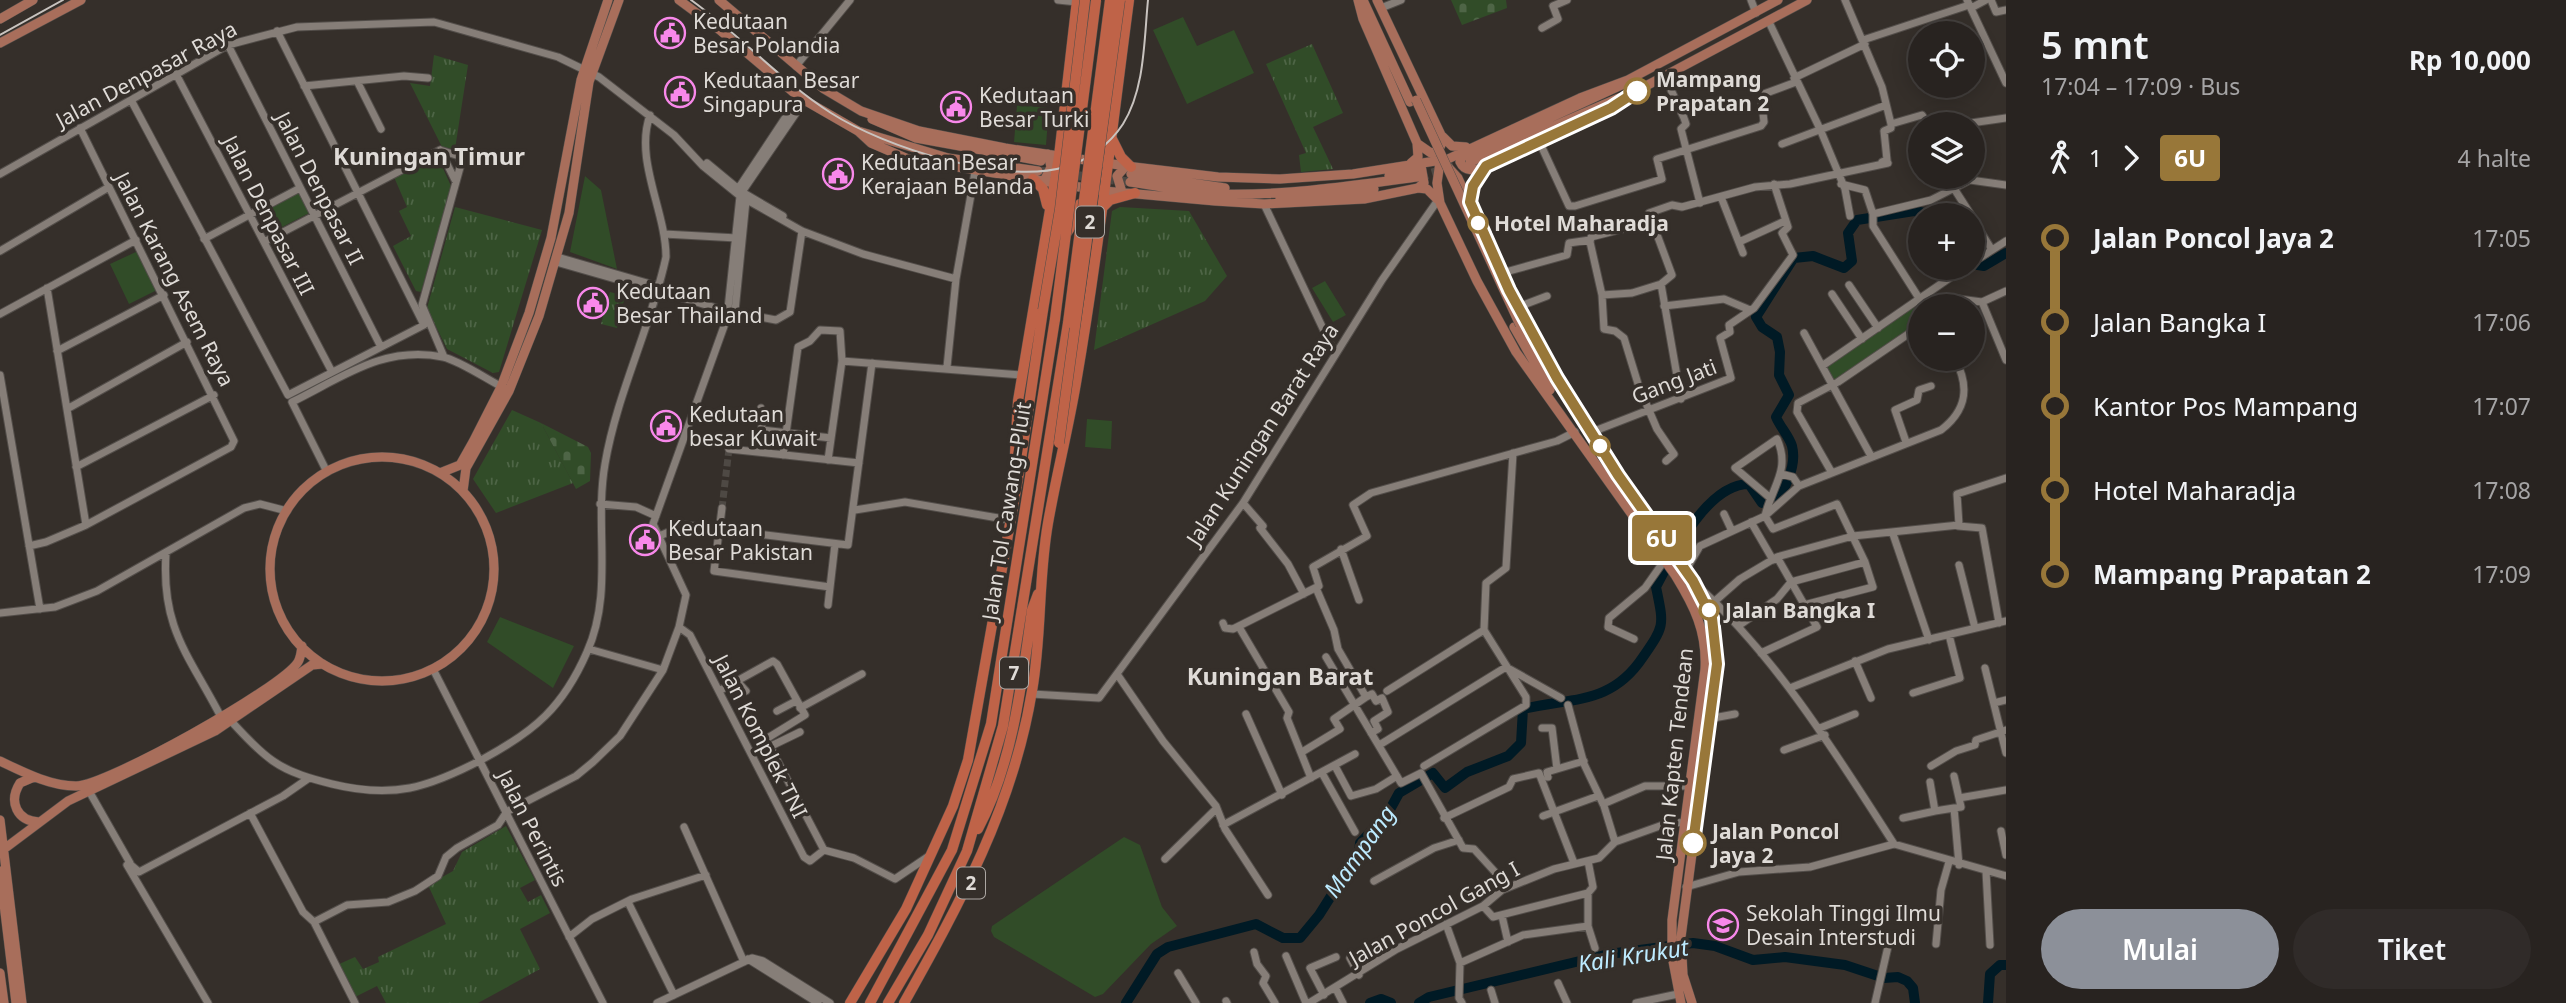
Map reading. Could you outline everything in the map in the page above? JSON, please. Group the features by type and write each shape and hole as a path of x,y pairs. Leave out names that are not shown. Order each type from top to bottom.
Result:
{"highway":[{"name":"Jalan Tol Cawang–Pluit","path":"870,1003 952,850 985,748 1001,672 1055,319 1096,0"},
{"name":"Jalan Tol Cawang–Pluit","path":"888,1003 928,934 967,851 1003,726 1014,674 1068,323 1110,0"},
{"name":"2","path":"904,1003 977,869 1000,812 1032,694 1041,625 1039,593 1120,0"},
{"name":"2","path":"1053,498 1062,460 1087,309 1129,0"},
{"name":"2","path":"1014,490 1015,426 1021,375 1049,213 1042,178 1049,157 1080,1"},
{"name":"2","path":"850,1003 906,909 953,806 968,760 1060,209 1080,1"},
{"path":"1072,41 1090,62 1103,63 1122,53"},
{"path":"1111,137 1130,172"},
{"path":"1042,178 1049,213"},
{"path":"1040,264 1068,234 1079,211 1084,187"},
{"path":"1101,209 1110,200 1135,193"},
{"path":"1040,264 1051,256 1071,251 1083,260 1091,276"},
{"path":"1034,298 1053,282 1066,282 1076,289 1087,309"},
{"path":"967,851 981,824 999,775 1021,689 1032,610 1039,593"}],"main road":[{"path":"0,19 33,0"},
{"path":"0,43 81,0"},
{"path":"440,473 460,465 505,389 551,239 588,71 608,0"},
{"path":"463,491 466,468 539,316 569,213 588,71 619,0"},
{"path":"679,0 722,30 802,99 858,131 871,143 908,159 975,172 1042,178"},
{"path":"719,0 824,89 865,113 919,131 1049,157 1108,164 1142,176 1191,185 1251,188 1345,182 1415,173"},
{"name":"Jalan Kapten Tendean","path":"1361,0 1413,101 1517,326 1558,407"},
{"name":"Jalan Kapten Tendean","path":"1361,0 1363,19 1417,143"},
{"path":"1629,94 1611,108 1486,166 1471,170 1464,168 1461,162 1468,154 1628,80 1778,0"},
{"path":"1130,172 1205,193 1239,194 1345,187 1415,173 1629,94 1807,0"},
{"path":"1376,3 1441,135 1468,154"},
{"name":"Jalan Kapten Tendean","path":"1376,3 1413,101"},
{"path":"858,131 948,158 1104,191 1264,204 1364,199 1415,173"},
{"path":"1441,135 1446,163"},
{"path":"1417,143 1427,153 1435,152 1441,146"},
{"path":"1417,143 1415,173 1440,203 1452,191 1459,191 1468,199 1486,166"},
{"name":"Jalan Kapten Tendean","path":"1446,163 1468,199 1518,307 1557,378 1709,609 1716,641 1717,664 1686,887 1676,937"},
{"name":"Jalan Kapten Tendean","path":"1446,163 1437,183 1440,203 1511,345 1558,407 1675,575 1693,606 1706,648 1684,823 1676,937"},
{"path":"1122,191 1117,176 1130,172 1280,179"},
{"path":"1142,176 1221,183 1353,174 1415,173"},
{"path":"1251,202 1353,193 1385,187 1415,173"},
{"name":"Jalan Kapten Tendean","path":"1517,326 1557,378"},
{"path":"373,457 410,461 440,473 463,491 484,524 492,551 494,579 488,606 471,637 458,652 433,669 404,679 375,681 349,676 323,664 302,646 279,611 271,574 276,535 287,511 304,489 327,472 355,460 373,457"},
{"path":"0,761 34,777 79,786 122,769 251,700 293,668 301,656 302,646"},
{"path":"4,849 68,801 176,751 231,721 306,668 323,664"},
{"path":"34,777 20,783 14,798 15,806 24,818 39,822"},
{"path":"0,820 22,1003"},
{"path":"0,871 16,1003"},
{"path":"1676,937 1679,998"},
{"path":"1676,955 1692,1003"},
{"path":"0,973 4,1003"}],"street":[{"path":"796,66 850,0"},
{"path":"1058,0 1080,1"},
{"path":"1376,3 1401,0"},
{"path":"1542,28 1558,19 1553,6 1567,0"},
{"path":"1751,0 1756,13"},
{"path":"1839,173 1887,160 1884,131 1891,128 1886,105 1864,42 1845,0"},
{"path":"1539,141 1569,206 1662,179 1657,159 1761,126 1764,122 1762,94 1795,80 1864,42 1986,0"},
{"path":"1992,0 1996,12 2006,10"},
{"path":"1969,4 2006,83"},
{"name":"Jalan Denpasar Raya","path":"0,174 228,45 277,31 408,21 434,22 500,38 588,71 650,115 742,194 802,232 813,234"},
{"path":"1769,22 1839,173 1850,215"},
{"path":"131,100 288,395 424,325 277,31"},
{"name":"Jalan Denpasar II","path":"228,45 381,347"},
{"name":"Jalan Denpasar III","path":"176,74 332,372"},
{"path":"304,86 404,76 428,78"},
{"path":"1665,77 1686,124 1681,128 1700,203"},
{"path":"357,81 381,130"},
{"path":"314,922 347,905 388,902 415,891 438,876 446,857 457,848 501,823 506,812 576,776 593,762 620,736 663,670 679,626 685,591 653,528 729,312 742,194 802,99"},
{"path":"1782,144 1886,105"},
{"path":"231,721 272,761 309,778 364,791 390,792 414,788 479,761 515,739 562,701 589,649 602,601 600,504 608,449 666,257 664,234 649,165 646,137 650,115"},
{"path":"1985,121 2006,118"},
{"path":"1891,124 1908,119"},
{"name":"Jalan Karang Asem Raya","path":"80,128 233,434 231,447 86,525"},
{"path":"264,242 440,150 459,156 461,164 422,305 444,357"},
{"path":"440,150 455,181"},
{"path":"1602,295 1632,293 1661,285 1672,275 1650,222 1650,212 1672,205 1682,207 1700,203 1774,184 1790,184 1888,163"},
{"path":"947,367 956,279 975,172"},
{"path":"1872,217 1931,200 1976,179 2006,185"},
{"path":"1664,306 1724,299 1748,312 1793,255 1782,232 1788,227 1774,184"},
{"path":"1841,184 1865,190 1872,217 1917,294"},
{"path":"0,251 109,187"},
{"path":"204,239 300,188"},
{"path":"1955,190 1963,203"},
{"name":"Jalan Denpasar Raya","path":"742,194 813,234 863,254 956,279"},
{"path":"1721,197 1743,253"},
{"name":"Jalan Kuningan Barat Raya","path":"1032,694 1097,698 1243,503 1382,280 1440,203"},
{"path":"1264,204 1335,354"},
{"path":"1738,242 1785,221"},
{"path":"1502,273 1567,255 1569,243 1650,222"},
{"path":"556,260 659,287 729,312 776,320 788,316 802,232"},
{"path":"664,234 739,238"},
{"path":"1591,238 1602,295 1604,329 1615,331 1624,338 1649,409 1674,453 1667,461"},
{"path":"1985,239 1992,250"},
{"path":"0,314 136,240"},
{"path":"1985,255 2006,241"},
{"path":"1932,294 1947,280"},
{"path":"1661,285 1681,399"},
{"path":"1849,285 1878,328"},
{"path":"29,546 46,542 86,525 47,288"},
{"path":"1985,301 2006,291"},
{"path":"1832,294 1862,339"},
{"path":"57,351 164,295"},
{"path":"1518,307 1547,296"},
{"path":"1985,309 2006,360"},
{"path":"1822,366 1908,311"},
{"name":"Gang Jati","path":"1592,432 1731,378 1720,338 1730,332 1729,325 1733,319 1748,312"},
{"path":"783,455 799,345 810,341 820,330 840,331 843,335 842,361 828,460"},
{"path":"1804,333 1871,456"},
{"path":"1832,473 1796,408 1798,403 1908,334"},
{"path":"67,408 187,342"},
{"path":"327,472 292,402 384,357 444,357 505,389"},
{"path":"842,361 947,367 1021,375"},
{"path":"657,537 685,525 848,545 855,510 872,363"},
{"path":"1767,506 1800,486 1941,430 1960,412 1965,389 1959,371"},
{"path":"0,375 40,609"},
{"path":"1906,442 1895,410 1917,400 1919,390 1931,386"},
{"path":"76,467 214,395"},
{"path":"761,408 761,430 831,438"},
{"path":"1366,697 1338,649 1335,631 1316,588 1318,584 1312,568 1367,536 1353,505 1371,494 1557,441 1575,432"},
{"path":"1684,569 1700,546 1751,522 1767,506 1787,475 1784,454 1777,439 1735,468 1767,506 1777,530 1837,504 1865,562 1873,587 1804,606"},
{"path":"729,449 859,463"},
{"path":"1326,657 1376,744 1402,783 1423,773 1526,705 1526,697 1484,630 1486,583 1506,568 1513,453"},
{"path":"1787,475 1800,486"},
{"path":"1958,526 1957,494 2006,478"},
{"path":"855,510 908,502 1010,520"},
{"path":"1243,503 1263,526 1260,528 1288,564 1304,594"},
{"path":"0,613 40,609 71,602 97,592 250,506 260,504 287,511"},
{"path":"600,504 636,507 656,516"},
{"path":"722,508 714,571 830,587"},
{"path":"1724,514 1732,531"},
{"path":"1751,522 1817,627 1761,653"},
{"path":"1715,601 1740,579 1775,558 1853,536 1958,526 1982,528 2003,622 1888,649 1790,688"},
{"path":"1892,534 1930,640"},
{"path":"828,605 835,544"},
{"path":"1341,549 1359,600"},
{"path":"166,553 166,587 177,638 188,664 221,717"},
{"path":"1634,639 1608,627 1609,618 1645,588 1666,562"},
{"path":"1738,626 1777,599 1791,582 1865,562"},
{"path":"1959,565 1975,628"},
{"path":"1693,581 1738,626 1790,688 1825,735 1894,844"},
{"path":"1223,623 1228,629 1239,626 1316,588"},
{"name":"Jalan Komplek TNI","path":"679,626 690,635 785,825 804,856 810,861 824,850"},
{"path":"1239,626 1289,712 1287,718 1311,778"},
{"path":"1387,691 1484,630"},
{"path":"1913,693 1960,678 1949,635"},
{"path":"589,649 663,670"},
{"path":"1855,661 1871,698"},
{"path":"719,691 774,662 777,664 805,715 767,736 769,747 824,850 854,858 895,879 932,853"},
{"path":"1506,667 1561,698"},
{"path":"1376,744 1506,667"},
{"path":"1985,668 2003,731 2006,752"},
{"name":"Jalan Perintis","path":"433,669 603,1003"},
{"path":"777,711 798,705 862,674"},
{"path":"1116,674 1216,809 1223,825 1268,895"},
{"path":"737,681 746,691"},
{"path":"1302,751 1340,729 1334,719 1372,694 1376,701 1382,698 1388,712 1374,721 1378,729 1371,733"},
{"path":"1994,703 2006,700"},
{"path":"1568,705 1584,761 1603,804 1615,842"},
{"path":"1246,714 1282,795"},
{"path":"1708,719 1735,714"},
{"path":"1819,727 1855,714"},
{"path":"1542,728 1552,728 1557,769"},
{"path":"1931,766 1975,744 1976,740 2003,731"},
{"path":"769,747 800,732"},
{"path":"1784,750 1825,735"},
{"path":"1223,825 1355,754"},
{"path":"1548,777 1547,772 1584,761"},
{"path":"1335,766 1351,796 1376,789 1397,776"},
{"path":"1322,773 1355,832"},
{"path":"1423,773 1444,818 1462,848 1474,849 1495,872 1502,890"},
{"path":"1444,818 1509,787 1513,779 1539,773 1574,863"},
{"path":"1903,818 1961,807 1954,776"},
{"path":"89,791 139,872 309,778"},
{"path":"1930,782 1934,811"},
{"path":"1603,804 1645,786 1689,786"},
{"path":"1959,798 2006,790"},
{"path":"1543,816 1598,796"},
{"path":"1954,808 1959,865"},
{"path":"1165,859 1216,809"},
{"path":"250,813 303,912 314,922 355,1003"},
{"name":"Jalan Poncol Gang I","path":"1308,1003 1320,999 1397,949 1483,905 1502,890 1574,863 1603,856 1615,842 1671,822 1684,823"},
{"path":"684,827 746,961"},
{"path":"2001,831 2006,855"},
{"path":"1374,881 1434,848 1459,840"},
{"path":"1686,887 1739,872 1810,867 1894,844 1959,865 2006,876"},
{"path":"1483,905 1491,917 1502,916 1588,893 1593,887 1588,861"},
{"path":"1936,944 1941,890 1949,862"},
{"path":"131,863 127,865 208,1003"},
{"path":"1986,871 1990,945"},
{"path":"569,937 592,919 628,902 706,875"},
{"path":"1588,893 1588,926 1595,948"},
{"path":"628,902 674,995"},
{"path":"1502,916 1508,942"},
{"path":"1446,924 1460,963 1461,1000"},
{"path":"1460,963 1531,932 1558,932 1588,926"},
{"path":"1875,1003 1890,938"},
{"path":"1254,952 1257,964 1266,976 1264,983 1275,1003"},
{"path":"1286,956 1308,1003"},
{"path":"1320,999 1310,968 1336,957"},
{"path":"1350,958 1359,975"},
{"path":"657,1003 746,961 757,959 818,1003"},
{"path":"1178,973 1196,1003"},
{"path":"1558,983 1567,1003"},
{"path":"800,988 830,1003"},
{"path":"1336,989 1343,1003"},
{"path":"1491,990 1495,1003"},
{"path":"1636,1003 1679,998"}],"green space":[{"path":"1451,0 1506,0 1507,8 1462,25"},
{"path":"1183,17 1197,46 1234,30 1254,73 1187,104 1153,30"},
{"path":"1312,44 1343,113 1313,127 1333,169 1301,172 1299,155 1306,153 1266,64"},
{"path":"434,55 468,65 455,149 442,147 410,83 430,86"},
{"path":"1017,105 1049,108 1046,145 1014,142"},
{"path":"437,155 451,186 421,292 416,291 393,246 411,236 399,211 407,207 394,177"},
{"path":"585,176 601,190 617,269 570,252"},
{"path":"298,191 309,213 269,234 257,212"},
{"path":"455,207 542,230 499,372 493,373 447,349 427,308"},
{"path":"1120,207 1189,211 1227,276 1205,301 1094,350 1112,211"},
{"path":"138,251 157,290 129,304 110,264"},
{"path":"1325,281 1346,315 1333,322 1312,288"},
{"path":"610,292 625,296 617,328 601,324"},
{"path":"1908,311 1908,334 1835,382 1826,368"},
{"path":"512,410 541,423 573,483 496,513 473,479"},
{"path":"1087,419 1112,421 1111,449 1085,447"},
{"path":"541,423 588,447 591,453 590,481 576,489"},
{"path":"500,617 574,646 553,688 487,642"},
{"path":"506,826 535,880 520,888 528,902 541,895 550,913 520,929 540,969 478,1003 386,1003 377,986 353,998 337,965 355,957 363,969 379,962 378,957 446,924 428,885 453,871 462,852"},
{"path":"1124,837 1140,845 1162,907 1177,926 1151,944 1103,994 1095,997 994,937 992,926"}],"waterway":[{"name":"Mampang","path":"1126,1003 1157,954 1168,947 1256,924 1283,938 1300,938 1319,915 1359,852 1360,843 1387,815 1399,793 1433,773 1445,788 1467,772 1508,756 1521,743 1523,709 1590,696 1618,684 1631,673 1659,631 1661,618 1656,587 1693,523 1719,495 1734,487 1749,484 1762,503 1770,505 1780,494 1791,470 1792,446 1776,417 1789,395 1779,375 1780,352 1777,337 1762,327 1756,317 1794,258 1813,256 1844,268 1852,261 1848,233 1857,220 1908,212"},
{"name":"Mampang","path":"1985,265 2006,253"},
{"name":"Kali Krukut","path":"1419,1003 1429,997 1609,954 1693,943 1715,946 1753,960 1785,957 1845,965 1884,978 1898,977 1913,988 1915,1003"},
{"name":"Kali Krukut","path":"1988,1003 1990,974 2000,965 2006,965"},
{"name":"Kali Krukut","path":"1370,1003 1381,999 1391,1003"}],"tunnel":[{"path":"1419,177 1469,162"},
{"path":"1038,171 1130,182"},
{"path":"722,508 729,449"}],"tram line":[{"path":"0,35 63,0"},
{"path":"691,0 795,87 854,126 912,150 945,160 1010,171 1039,171 1074,164 1105,145 1118,131 1130,110 1140,80 1148,0"}],"bus line":[{"name":"6U","path":"1637,91 1611,108 1486,166 1477,176 1471,190 1470,202 1509,290 1557,378 1618,475 1693,581 1712,618 1717,664 1693,843"}],"place":[{"name":"Kedutaan Besar Polandia","path":"670,33"},
{"name":"Mampang Prapatan 2","path":"1637,91"},
{"name":"Kedutaan Besar Singapura","path":"680,92"},
{"name":"Kedutaan Besar Turki","path":"956,107"},
{"name":"Kedutaan Besar Kerajaan Belanda","path":"838,174"},
{"name":"Hotel Maharadja","path":"1478,223"},
{"name":"Kedutaan Besar Thailand","path":"593,303"},
{"name":"Kedutaan besar Kuwait","path":"666,426"},
{"name":"Kedutaan Besar Pakistan","path":"645,540"},
{"name":"Jalan Bangka I","path":"1709,610"},
{"name":"Jalan Poncol Jaya 2","path":"1693,843"},
{"name":"Sekolah Tinggi Ilmu Desain Interstudi","path":"1723,925"}],"district":[{"name":"Kuningan Timur","path":"429,155"},
{"name":"Kuningan Barat","path":"1280,675"}]}
